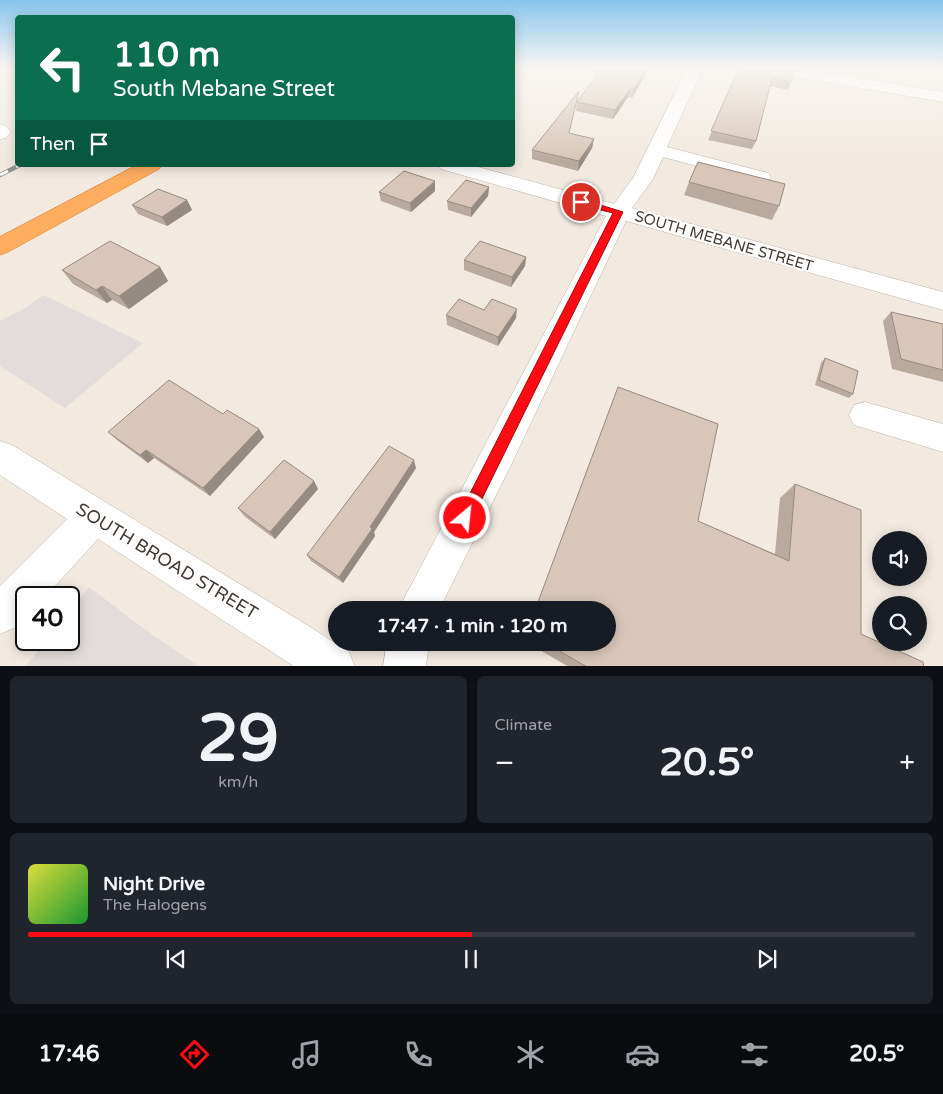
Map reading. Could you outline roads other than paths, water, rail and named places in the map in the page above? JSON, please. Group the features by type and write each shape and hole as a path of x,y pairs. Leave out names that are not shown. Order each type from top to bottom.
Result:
{"highway":[{"path":"0,247 148,167"}],"street":[{"path":"423,601 499,454 618,212 643,179 681,99"},
{"path":"0,130 2,132 0,134"},
{"path":"657,150 761,177"},
{"name":"SOUTH MEBANE STREET","path":"455,167 943,301"},
{"path":"865,415 943,438"},
{"name":"SOUTH BROAD STREET","path":"0,456 94,518 243,607 334,666"},
{"path":"0,614 94,518"},
{"path":"404,666 406,651"}],"railway":[{"path":"0,175 16,167"}]}
